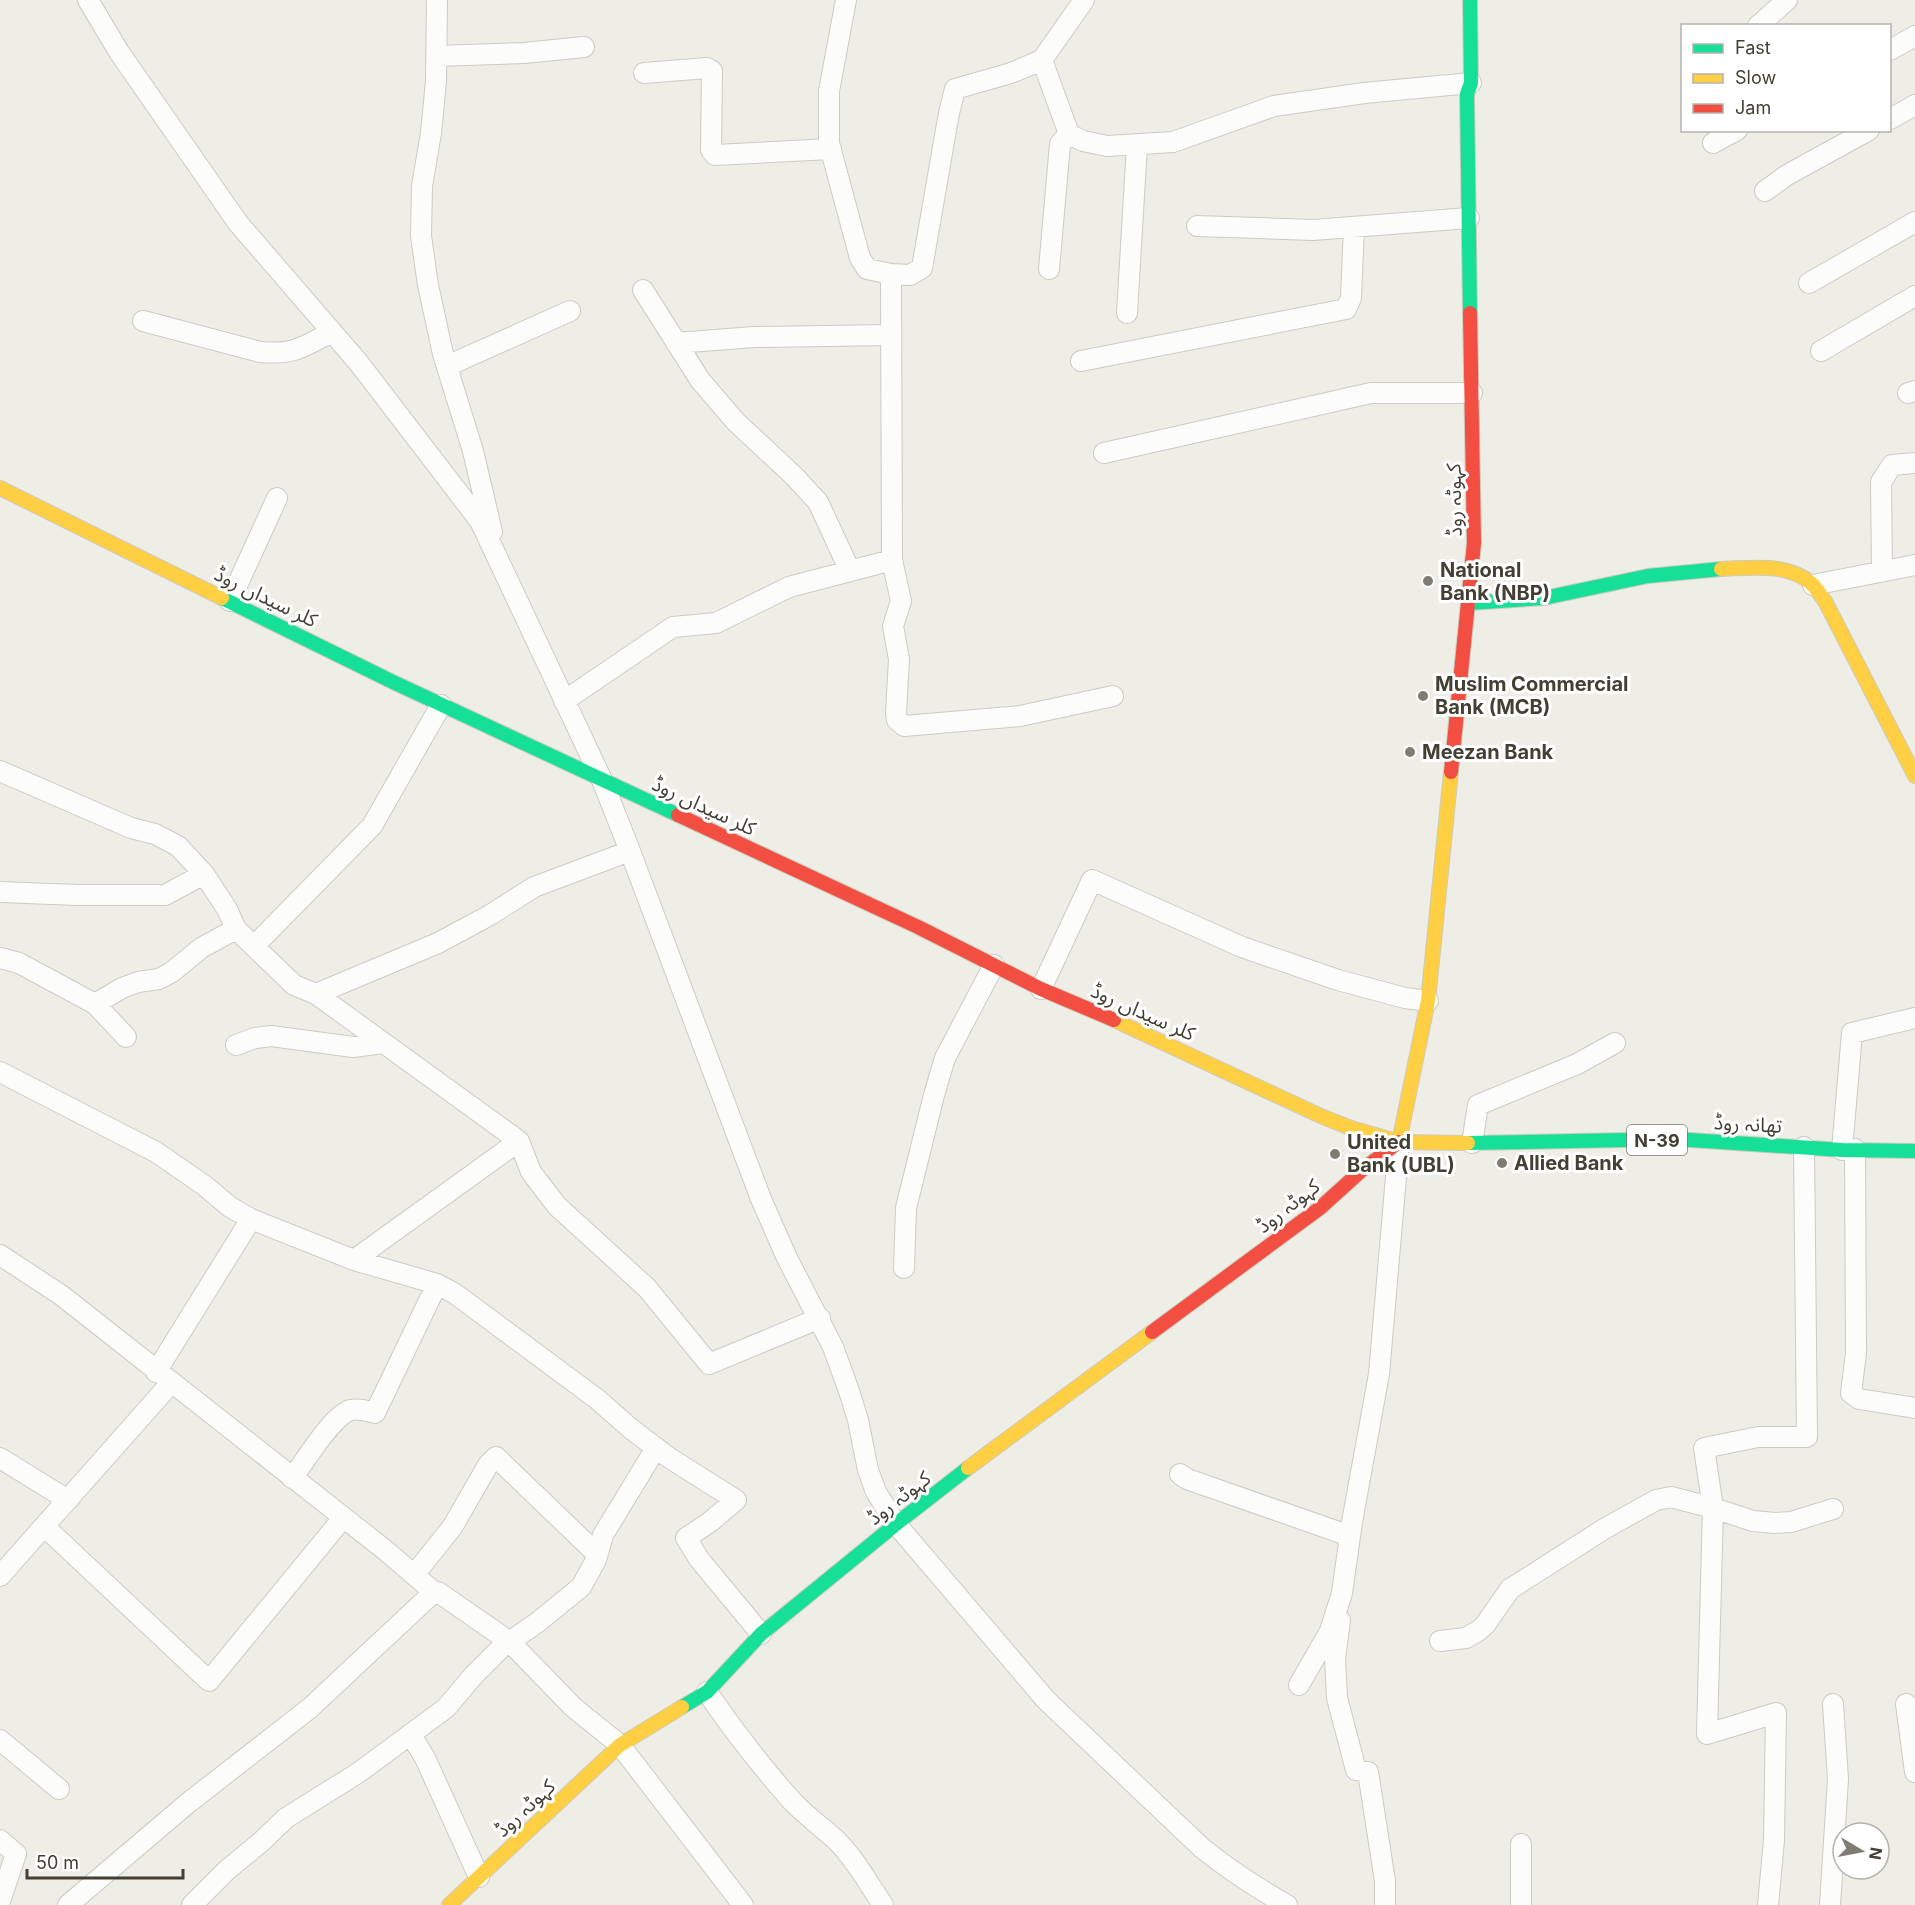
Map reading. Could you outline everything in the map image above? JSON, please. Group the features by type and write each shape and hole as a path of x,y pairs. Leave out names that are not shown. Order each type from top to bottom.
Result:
{"main road":[{"name":"کہوٹہ روڈ","path":"449,1905 620,1745 707,1692 761,1634 896,1524 1320,1208 1362,1170 1399,1142 1428,1001 1474,543 1467,94 1471,83 1470,0"},
{"name":"کلر سیداں روڈ","path":"0,488 441,705 918,927 1041,989 1162,1041 1351,1128 1399,1142"},
{"path":"1469,603 1544,598 1648,576 1702,570 1766,568 1786,570 1799,575 1813,585 1826,603 1909,753 1915,776"},
{"name":"تھانہ روڈ","path":"1399,1142 1675,1139 1915,1151"}],"street":[{"path":"88,0 119,52 238,223 358,362 480,521 602,780 761,1200 833,1347 858,1420 868,1470 876,1492 896,1524 1046,1700 1202,1848 1263,1892 1287,1905"},
{"path":"437,0 437,56 431,133 422,186 421,236 428,285 447,366 473,451 500,563"},
{"path":"846,0 829,91 831,148 860,258 867,269 910,275 922,268 949,113 956,89 1011,73 1042,60 1084,0"},
{"path":"1760,24 1788,0"},
{"path":"1891,49 1915,36"},
{"path":"437,56 524,53 584,46"},
{"path":"1042,60 1069,134 1083,141 1107,146 1173,142 1274,106 1364,93 1471,83"},
{"path":"644,73 708,68 712,71 711,150 715,155 831,148"},
{"path":"1891,118 1915,105"},
{"path":"1713,143 1733,132"},
{"path":"1765,191 1787,175 1865,132"},
{"path":"1049,269 1060,144 1069,134"},
{"path":"1127,313 1137,145"},
{"path":"1197,226 1313,230 1469,218"},
{"path":"1809,283 1915,222"},
{"path":"1082,361 1346,309 1351,298 1354,227"},
{"path":"891,273 892,560 901,601 893,626 899,659 897,720 903,726 916,726 1020,716 1113,696"},
{"path":"644,290 700,380 736,422 794,476 818,502 850,571"},
{"path":"1821,351 1915,296"},
{"path":"447,366 570,311"},
{"path":"142,321 260,352 279,354 296,351 332,332"},
{"path":"676,343 754,337 891,334"},
{"path":"1104,453 1371,393 1472,393"},
{"path":"1882,571 1881,482 1892,465 1915,463"},
{"path":"230,601 277,498"},
{"path":"564,701 673,627 716,623 789,587 892,560"},
{"path":"1813,585 1915,565"},
{"path":"254,946 372,826 441,705"},
{"path":"0,771 131,828 155,834 178,846 204,874 227,909 236,929 294,985 316,994 519,1142 531,1172 557,1206 648,1288 709,1364 820,1318"},
{"path":"316,994 438,943 490,915 534,887 630,851"},
{"path":"0,892 165,895 204,874"},
{"path":"1041,989 1092,880 1242,947 1338,980 1405,999 1428,1001"},
{"path":"95,1004 138,982 159,979 172,972 201,948 236,929"},
{"path":"0,958 19,963 95,1004 126,1037"},
{"path":"904,1268 906,1208 934,1095 945,1058 994,965"},
{"path":"1915,1018 1852,1033 1848,1149 1856,1353 1851,1393 1859,1399 1915,1408"},
{"path":"236,1045 255,1038 271,1036 353,1047 383,1043"},
{"path":"1472,1143 1478,1105 1577,1064 1615,1043"},
{"path":"0,1072 156,1152 251,1219 354,1260 437,1284 454,1293 597,1399 656,1448 736,1500 686,1538 699,1559 761,1634"},
{"path":"354,1260 519,1142"},
{"path":"1385,1905 1385,1881 1368,1772 1356,1770 1337,1698 1335,1659 1350,1536 1379,1374 1399,1142"},
{"path":"1768,1905 1774,1840 1776,1713 1707,1734 1713,1508 1704,1448 1758,1437 1807,1437 1804,1147"},
{"path":"0,1576 68,1500 163,1377 251,1219"},
{"path":"0,1255 61,1294 434,1592 510,1642 573,1707 620,1745 743,1905"},
{"path":"292,1478 335,1421 345,1412 354,1409 375,1413 437,1284"},
{"path":"192,1905 227,1870 286,1818 358,1773 446,1708 473,1676 510,1642 581,1587 597,1554 603,1535 656,1448"},
{"path":"414,1575 453,1526 488,1465 496,1457 597,1554"},
{"path":"0,1458 68,1500"},
{"path":"1180,1474 1187,1479 1350,1536"},
{"path":"1440,1641 1466,1638 1478,1631 1490,1619 1510,1589 1656,1500 1671,1497 1753,1521 1775,1523 1791,1522 1833,1509"},
{"path":"45,1527 209,1681 344,1518"},
{"path":"68,1905 188,1803 310,1708 434,1592"},
{"path":"1299,1685 1330,1631 1342,1593"},
{"path":"707,1692 761,1766 810,1820 836,1841 857,1864 883,1905"},
{"path":"1830,1905 1838,1779 1833,1704"},
{"path":"1906,1704 1915,1772"},
{"path":"411,1735 425,1758 479,1877"},
{"path":"0,1740 59,1789"},
{"path":"0,1840 16,1854 0,1901"},
{"path":"1521,1844 1521,1905"}],"traffic: fast":[{"path":"1470,0 1471,83 1467,94 1470,313"},
{"path":"1469,603 1544,598 1648,576 1721,569"},
{"path":"222,598 393,682 678,815"},
{"path":"1468,1143 1675,1139 1842,1150 1915,1151"},
{"path":"682,1707 707,1692 761,1634 968,1468"}],"traffic: slow":[{"path":"0,488 222,598"},
{"path":"1721,569 1780,569 1802,577 1812,584 1826,603 1915,776"},
{"path":"1451,772 1428,1001 1399,1142 1468,1143"},
{"path":"1114,1020 1323,1117 1399,1142"},
{"path":"968,1468 1152,1332"},
{"path":"449,1905 620,1745 682,1707"}],"traffic: jam":[{"path":"1451,772 1474,543 1470,313"},
{"path":"678,815 918,927 1041,989 1114,1020"},
{"path":"1152,1332 1320,1208 1362,1170 1399,1142"}],"place":[{"name":"National Bank (NBP)","path":"1428,581"},
{"name":"Muslim Commercial Bank (MCB)","path":"1423,696"},
{"name":"Meezan Bank","path":"1410,752"},
{"name":"United Bank (UBL)","path":"1335,1154"},
{"name":"Allied Bank","path":"1502,1163"}]}
